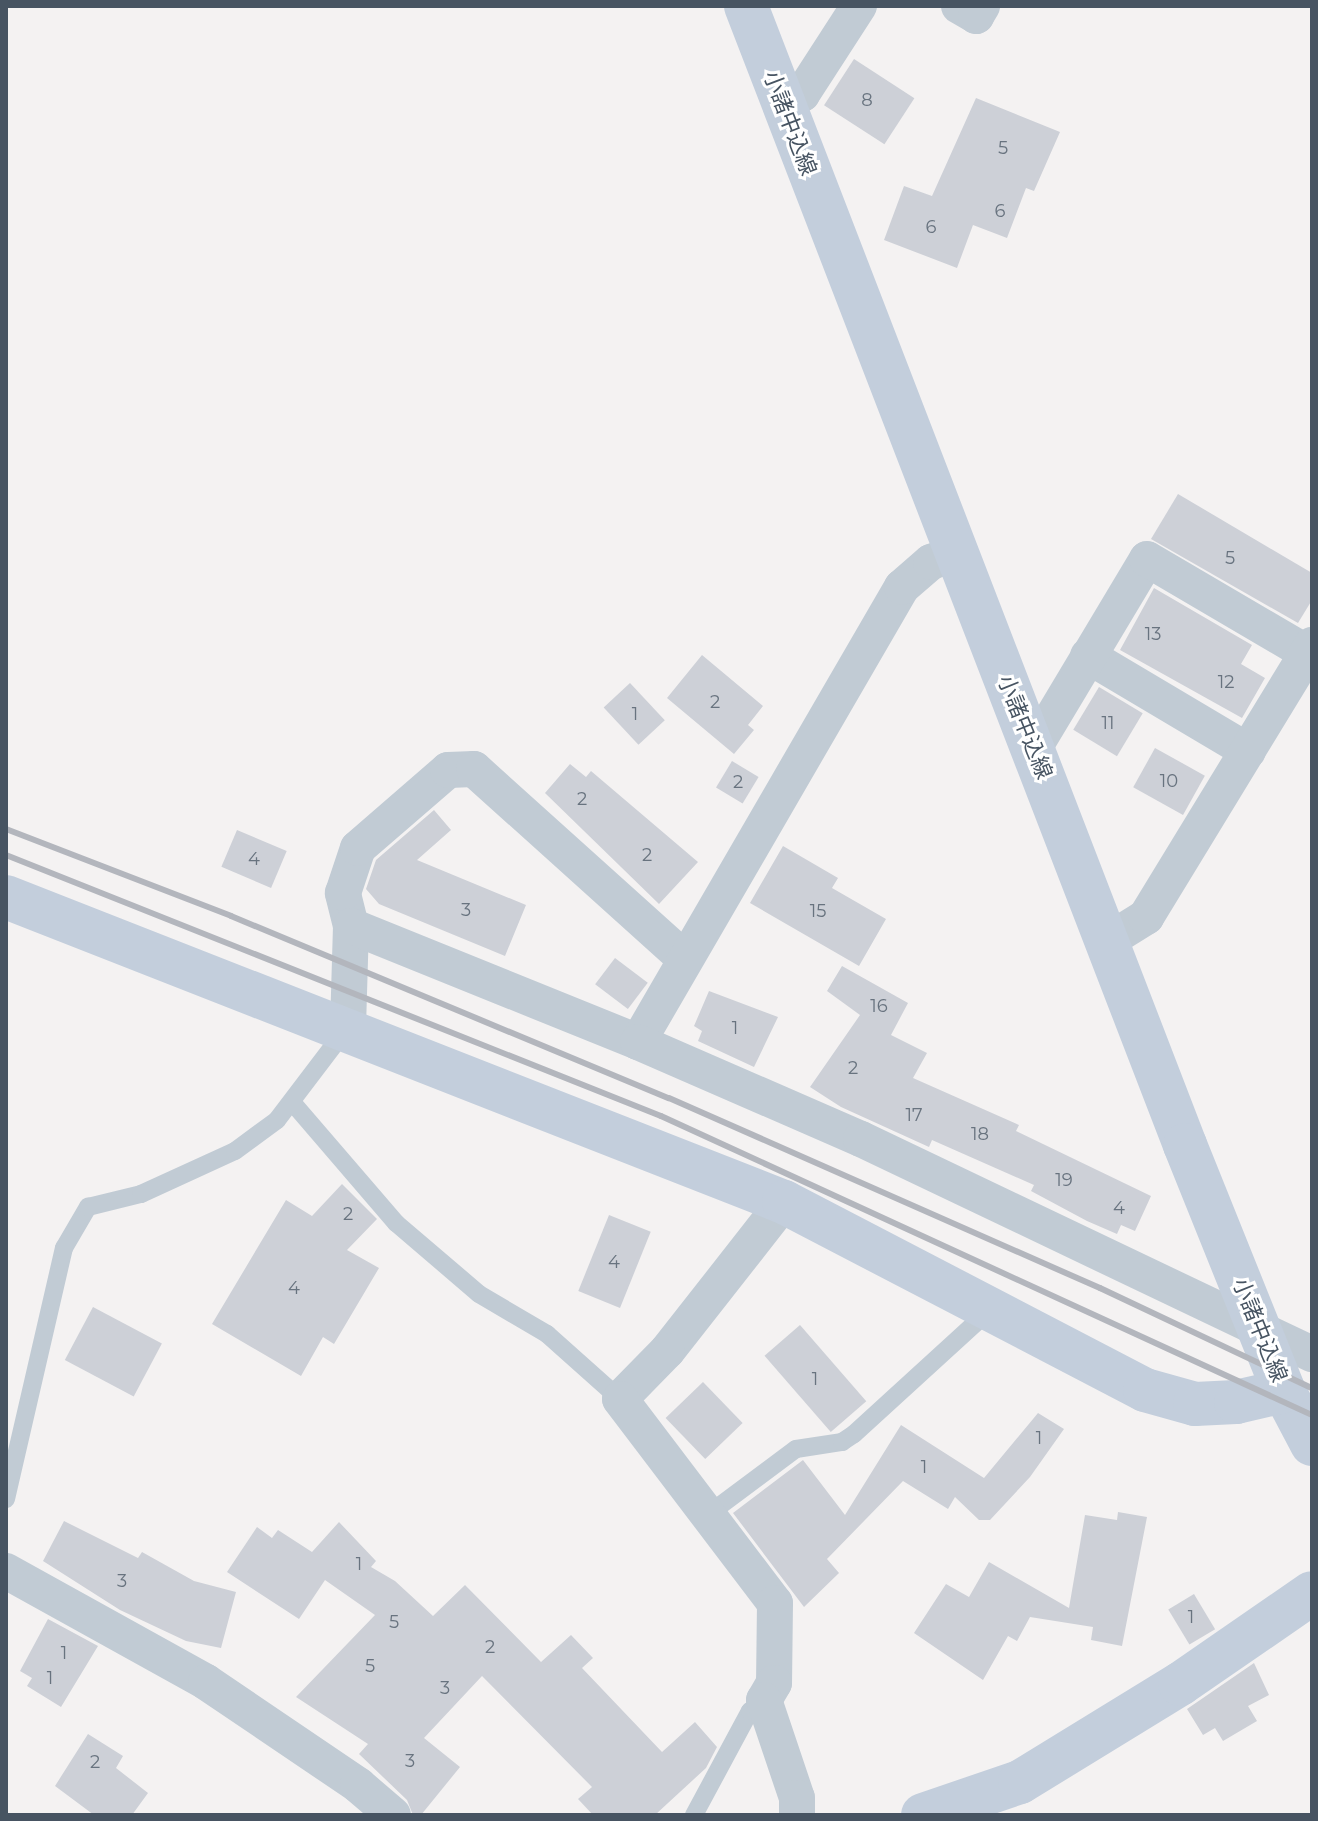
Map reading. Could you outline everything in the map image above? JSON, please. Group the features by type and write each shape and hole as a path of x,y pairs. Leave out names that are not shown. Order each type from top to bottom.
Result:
{"main road":[{"name":"小諸中込線","path":"746,6 953,554 1034,748 1284,1391 1312,1444"},
{"path":"6,897 348,1027 784,1202 992,1307 1145,1390 1195,1404 1236,1402 1284,1391"},
{"path":"923,1815 1020,1782 1180,1684 1312,1593"}],"street":[{"path":"781,100 802,94 859,6"},
{"path":"959,6 976,16 982,6"},
{"path":"638,1042 902,587 924,566 953,554"},
{"path":"1034,748 1147,559 1310,649 1146,917 1109,940"},
{"path":"1088,656 1248,751"},
{"path":"348,1027 351,926 343,893 358,848 448,770 474,769 684,958"},
{"path":"351,926 638,1042 861,1139 1312,1354"},
{"path":"784,1202 667,1351 620,1399 710,1513 775,1603 774,1683 764,1700 797,1798 797,1815"},
{"path":"6,1571 206,1682 358,1785 393,1815"}],"lane":[{"path":"6,1499 64,1248 88,1207 141,1194 196,1172 235,1151 292,1102 348,1027"},
{"path":"292,1102 396,1223 479,1294 547,1334 620,1399"},
{"path":"710,1513 796,1449 842,1442 854,1434 992,1307"},
{"path":"694,1815 750,1711 764,1700"}],"building":[{"path":"854,59 914,98 884,144 824,105"},
{"path":"976,98 1060,132 1034,191 1026,188 1007,238 973,225 957,268 884,240 904,186 932,196"},
{"path":"1178,494 1312,573 1312,600 1298,623 1151,539"},
{"path":"1154,588 1252,645 1241,664 1265,678 1242,718 1120,650"},
{"path":"702,655 763,706 748,725 754,730 734,754 667,698"},
{"path":"630,683 665,720 638,745 604,708"},
{"path":"1099,687 1143,713 1117,756 1073,730"},
{"path":"1155,748 1205,776 1183,815 1133,787"},
{"path":"732,761 759,777 743,804 716,788"},
{"path":"570,764 586,777 591,771 698,862 659,904 545,793"},
{"path":"434,810 451,830 417,860 526,905 505,956 379,904 366,889 376,860"},
{"path":"237,830 287,851 271,888 221,867"},
{"path":"783,846 838,878 832,888 886,919 859,966 750,903"},
{"path":"615,958 648,983 628,1009 595,984"},
{"path":"842,966 908,1003 891,1035 927,1053 913,1078 1019,1125 1016,1131 1151,1196 1135,1231 1121,1225 1117,1234 1087,1221 1031,1191 1034,1185 932,1140 929,1147 841,1107 810,1087 860,1015 827,991"},
{"path":"709,991 778,1017 754,1067 698,1041 702,1031 694,1026"},
{"path":"342,1184 377,1219 347,1250 379,1268 334,1344 323,1337 301,1376 212,1324 286,1200 312,1216"},
{"path":"609,1215 651,1232 620,1308 578,1291"},
{"path":"93,1307 162,1344 134,1397 65,1360"},
{"path":"800,1325 866,1401 831,1432 765,1356"},
{"path":"703,1382 743,1423 705,1459 666,1418"},
{"path":"1038,1413 1064,1429 1030,1477 990,1520 979,1520 955,1497 948,1509 903,1481 827,1559 839,1573 804,1607 733,1513 803,1460 845,1515 901,1425 984,1478"},
{"path":"1118,1512 1147,1517 1122,1646 1091,1640 1093,1627 1030,1617 1017,1641 1008,1636 983,1680 914,1633 946,1584 969,1597 989,1562 1069,1608 1085,1515 1117,1520"},
{"path":"64,1521 138,1558 142,1552 194,1581 236,1592 221,1648 186,1641 120,1610 43,1561"},
{"path":"339,1522 376,1561 371,1567 395,1581 433,1616 465,1585 541,1662 571,1635 593,1658 582,1668 662,1752 695,1722 717,1747 706,1768 655,1815 593,1815 578,1799 592,1787 482,1676 424,1738 460,1767 421,1815 413,1815 407,1800 359,1754 368,1744 296,1697 375,1615 325,1580 299,1619 227,1572 257,1527 272,1538 278,1530 312,1552"},
{"path":"1194,1594 1215,1629 1189,1645 1168,1609"},
{"path":"48,1619 98,1646 61,1707 27,1686 32,1678 20,1671"},
{"path":"1254,1663 1269,1695 1248,1706 1257,1721 1223,1741 1215,1728 1203,1735 1187,1709"},
{"path":"88,1734 123,1756 116,1768 148,1793 132,1815 94,1815 55,1786"}],"railway":[{"path":"6,829 231,916 669,1098 1100,1288 1312,1388"},
{"path":"6,855 661,1116 1312,1415"}]}
